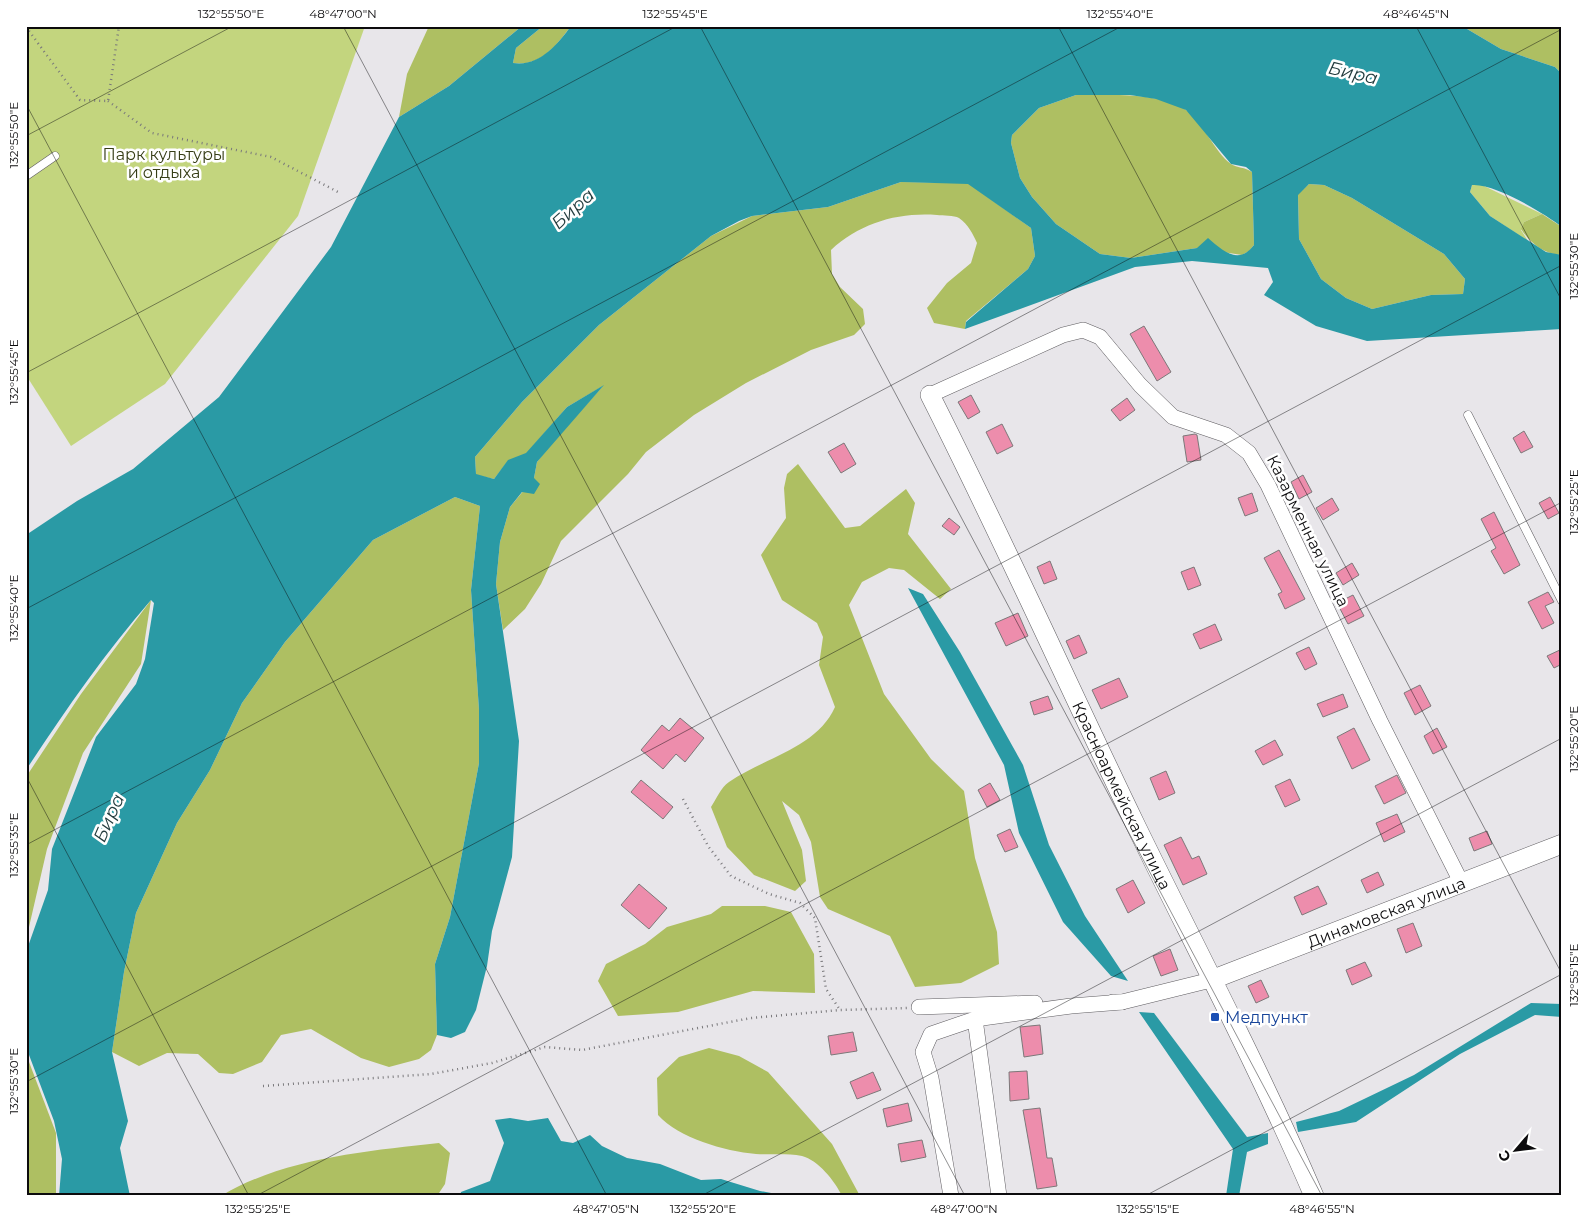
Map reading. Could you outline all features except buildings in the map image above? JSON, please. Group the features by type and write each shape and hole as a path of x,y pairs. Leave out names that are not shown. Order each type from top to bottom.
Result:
{"street":[{"name":"Казарменная улица","path":"930,395 1063,335 1083,330 1100,337 1140,385 1174,417 1226,435 1249,453 1268,484 1380,721 1462,884"},
{"name":"Красноармейская улица","path":"930,395 992,518 1063,673 1211,980 1285,1128 1314,1196"},
{"name":"Динамовская улица","path":"1211,980 1562,844"},
{"path":"950,1196 932,1078 923,1052 931,1034 975,1019 1071,1006 1122,1002 1211,980"},
{"path":"919,1007 971,1004 1122,1002"},
{"path":"975,1019 999,1196"}],"lane":[{"path":"26,176 54,156"},
{"path":"1468,415 1562,600"}],"path":[{"path":"108,101 119,26"},
{"path":"26,27 80,100 108,101 152,134 271,156 338,192"},
{"path":"683,799 708,846 731,876 770,894 800,903 815,918 826,989 840,1010"},
{"path":"263,1086 431,1074 492,1063 545,1047 582,1050 751,1018 840,1010 919,1007"}],"green space":[{"name":"Парк культуры и отдыха","path":"26,26 365,26 298,216 165,384 71,446 26,375"},
{"path":"429,26 522,26 449,86 399,117 407,74"},
{"path":"543,26 571,26 546,54 531,62 513,63 516,48"},
{"path":"1462,26 1562,26 1562,74 1555,67 1501,49"},
{"path":"1076,95 1148,97 1175,104 1192,115 1225,159 1233,165 1252,172 1254,245 1249,251 1242,255 1197,248 1131,258 1100,254 1056,224 1032,197 1020,178 1011,143 1012,135 1039,108"},
{"path":"901,182 968,183 1031,228 1035,256 1028,269 966,321 965,329 934,323 927,308 947,283 971,263 977,243 968,226 962,220 951,216 908,215 867,226 842,241 831,250 832,274 840,287 863,309 865,324 854,335 811,350 746,383 694,415 646,452 628,474 561,541 541,584 525,609 503,630 496,584 500,542 510,507 534,478 537,462 603,386 567,407 526,454 508,461 494,479 476,475 475,457 522,402 599,325 711,236 752,216 828,207"},
{"path":"1309,184 1324,185 1352,198 1444,254 1465,279 1463,294 1431,295 1372,309 1346,298 1321,279 1299,239 1298,194"},
{"path":"1480,184 1542,214 1524,222 1521,230 1528,241 1490,216 1470,192 1472,185"},
{"path":"1542,214 1562,227 1562,255 1550,253 1538,247 1521,229 1524,222"},
{"path":"798,464 845,528 860,526 906,489 915,503 908,534 951,589 940,599 904,570 889,568 862,582 849,605 884,694 931,759 964,791 975,858 997,932 999,964 961,983 915,987 890,936 828,909 820,897 811,842 799,815 782,801 802,850 806,881 795,891 754,875 727,847 711,807 726,784 788,751 816,733 827,721 835,707 819,665 823,637 817,623 782,600 761,555 786,518 784,488 787,474"},
{"path":"455,497 480,506 471,590 479,710 479,763 450,917 435,964 437,1035 431,1050 419,1059 389,1067 361,1058 311,1029 281,1035 262,1062 233,1074 219,1073 198,1054 167,1053 139,1066 112,1052 124,972 136,913 177,823 210,770 242,703 285,642 373,540"},
{"path":"151,600 141,664 83,753 47,849 26,940 26,777 81,694"},
{"path":"722,906 765,906 791,912 814,954 815,993 753,991 678,1012 618,1016 598,981 606,964 645,944 667,927 711,914"},
{"path":"709,1048 739,1056 768,1072 832,1144 860,1196 842,1196 820,1166 808,1158 791,1155 756,1154 716,1146 690,1137 658,1115 657,1078 679,1057"},
{"path":"26,1054 56,1133 56,1196 26,1196"},
{"path":"439,1143 450,1153 445,1184 437,1196 221,1196 246,1183 272,1173 327,1158"}],"water":[{"name":"Бира","path":"522,26 543,26 516,48 513,63 531,62 539,58 560,40 571,26 1462,26 1501,49 1555,67 1562,74 1562,227 1519,200 1493,189 1472,185 1470,192 1490,216 1546,252 1562,255 1562,329 1367,341 1316,326 1264,295 1273,282 1268,268 1192,261 1135,267 965,329 966,322 1028,269 1035,256 1031,228 968,184 901,182 828,207 752,216 711,236 599,325 522,402 475,457 476,474 494,479 508,460 526,453 567,407 604,385 537,462 534,478 540,484 534,494 522,492 510,507 500,542 496,584 519,741 512,857 492,931 487,966 476,1010 465,1032 451,1038 437,1035 435,964 450,917 479,763 479,710 471,590 480,506 455,497 373,540 285,642 242,703 210,770 177,823 136,913 124,972 112,1052 128,1121 120,1148 130,1196 59,1196 62,1159 54,1121 26,1047 26,952 48,890 52,849 96,737 136,684 145,659 154,603 151,600 101,662 26,770 26,535 77,501 133,469 219,397 331,247 399,117 449,86","holes":["1076,95 1130,95 1156,99 1186,110 1231,164 1246,167 1252,172 1254,245 1248,251 1236,255 1224,251 1208,238 1197,248 1131,258 1100,254 1056,224 1032,197 1020,178 1011,143 1012,135 1039,108","1309,184 1324,185 1352,198 1444,254 1465,279 1463,294 1431,295 1372,309 1346,298 1321,279 1299,239 1298,195"]},
{"path":"908,588 923,594 960,652 1023,765 1049,845 1085,916 1128,981 1111,976 1063,922 1019,833 1004,765"},
{"path":"1531,1003 1562,1004 1562,1017 1535,1015 1460,1054 1356,1122 1298,1132 1296,1122 1339,1111 1414,1075"},
{"path":"1139,1012 1154,1013 1247,1137 1268,1133 1268,1144 1247,1152 1239,1196 1226,1196 1233,1149"},
{"path":"510,1118 528,1121 548,1118 561,1141 573,1143 590,1135 602,1146 627,1158 660,1164 701,1180 721,1179 760,1191 787,1196 460,1196 461,1192 490,1181 504,1143 495,1120"}],"place":[{"name":"Медпункт","path":"1215,1017"}]}
